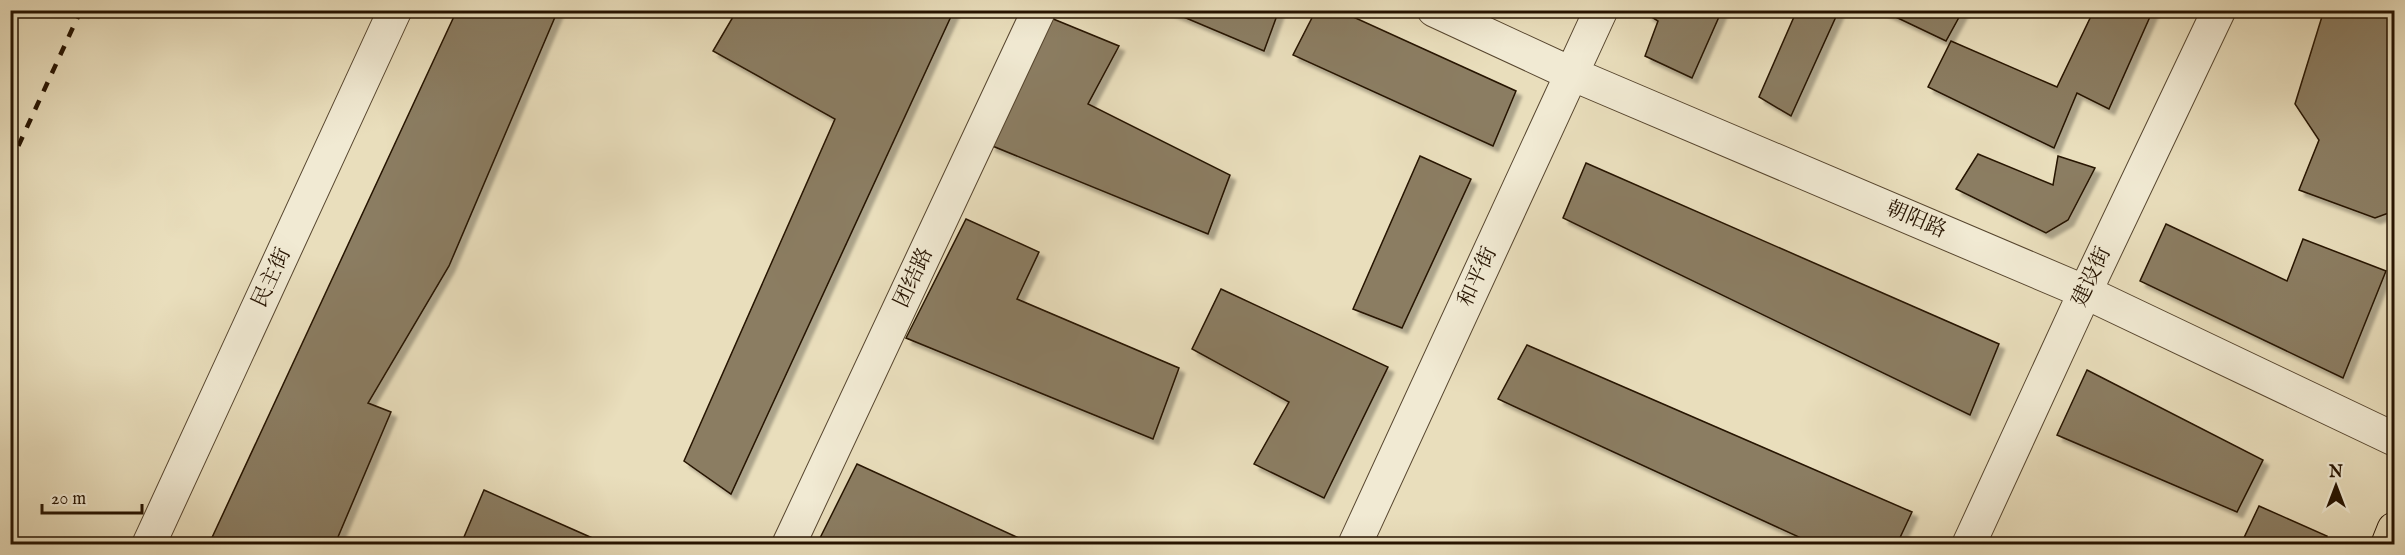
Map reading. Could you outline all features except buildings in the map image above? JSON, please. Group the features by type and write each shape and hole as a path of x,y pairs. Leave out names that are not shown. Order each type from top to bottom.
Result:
{"highway":[{"path":"2388,544 2394,529"}],"street":[{"name":"民主街","path":"149,544 395,10"},
{"name":"团结路","path":"789,544 1039,10"},
{"name":"朝阳路","path":"1434,10 1572,74 2085,292 2394,439"},
{"name":"和平街","path":"1355,544 1601,10"},
{"name":"建设街","path":"1969,544 2219,10"}],"railway":[{"path":"10,164 81,10"}]}
